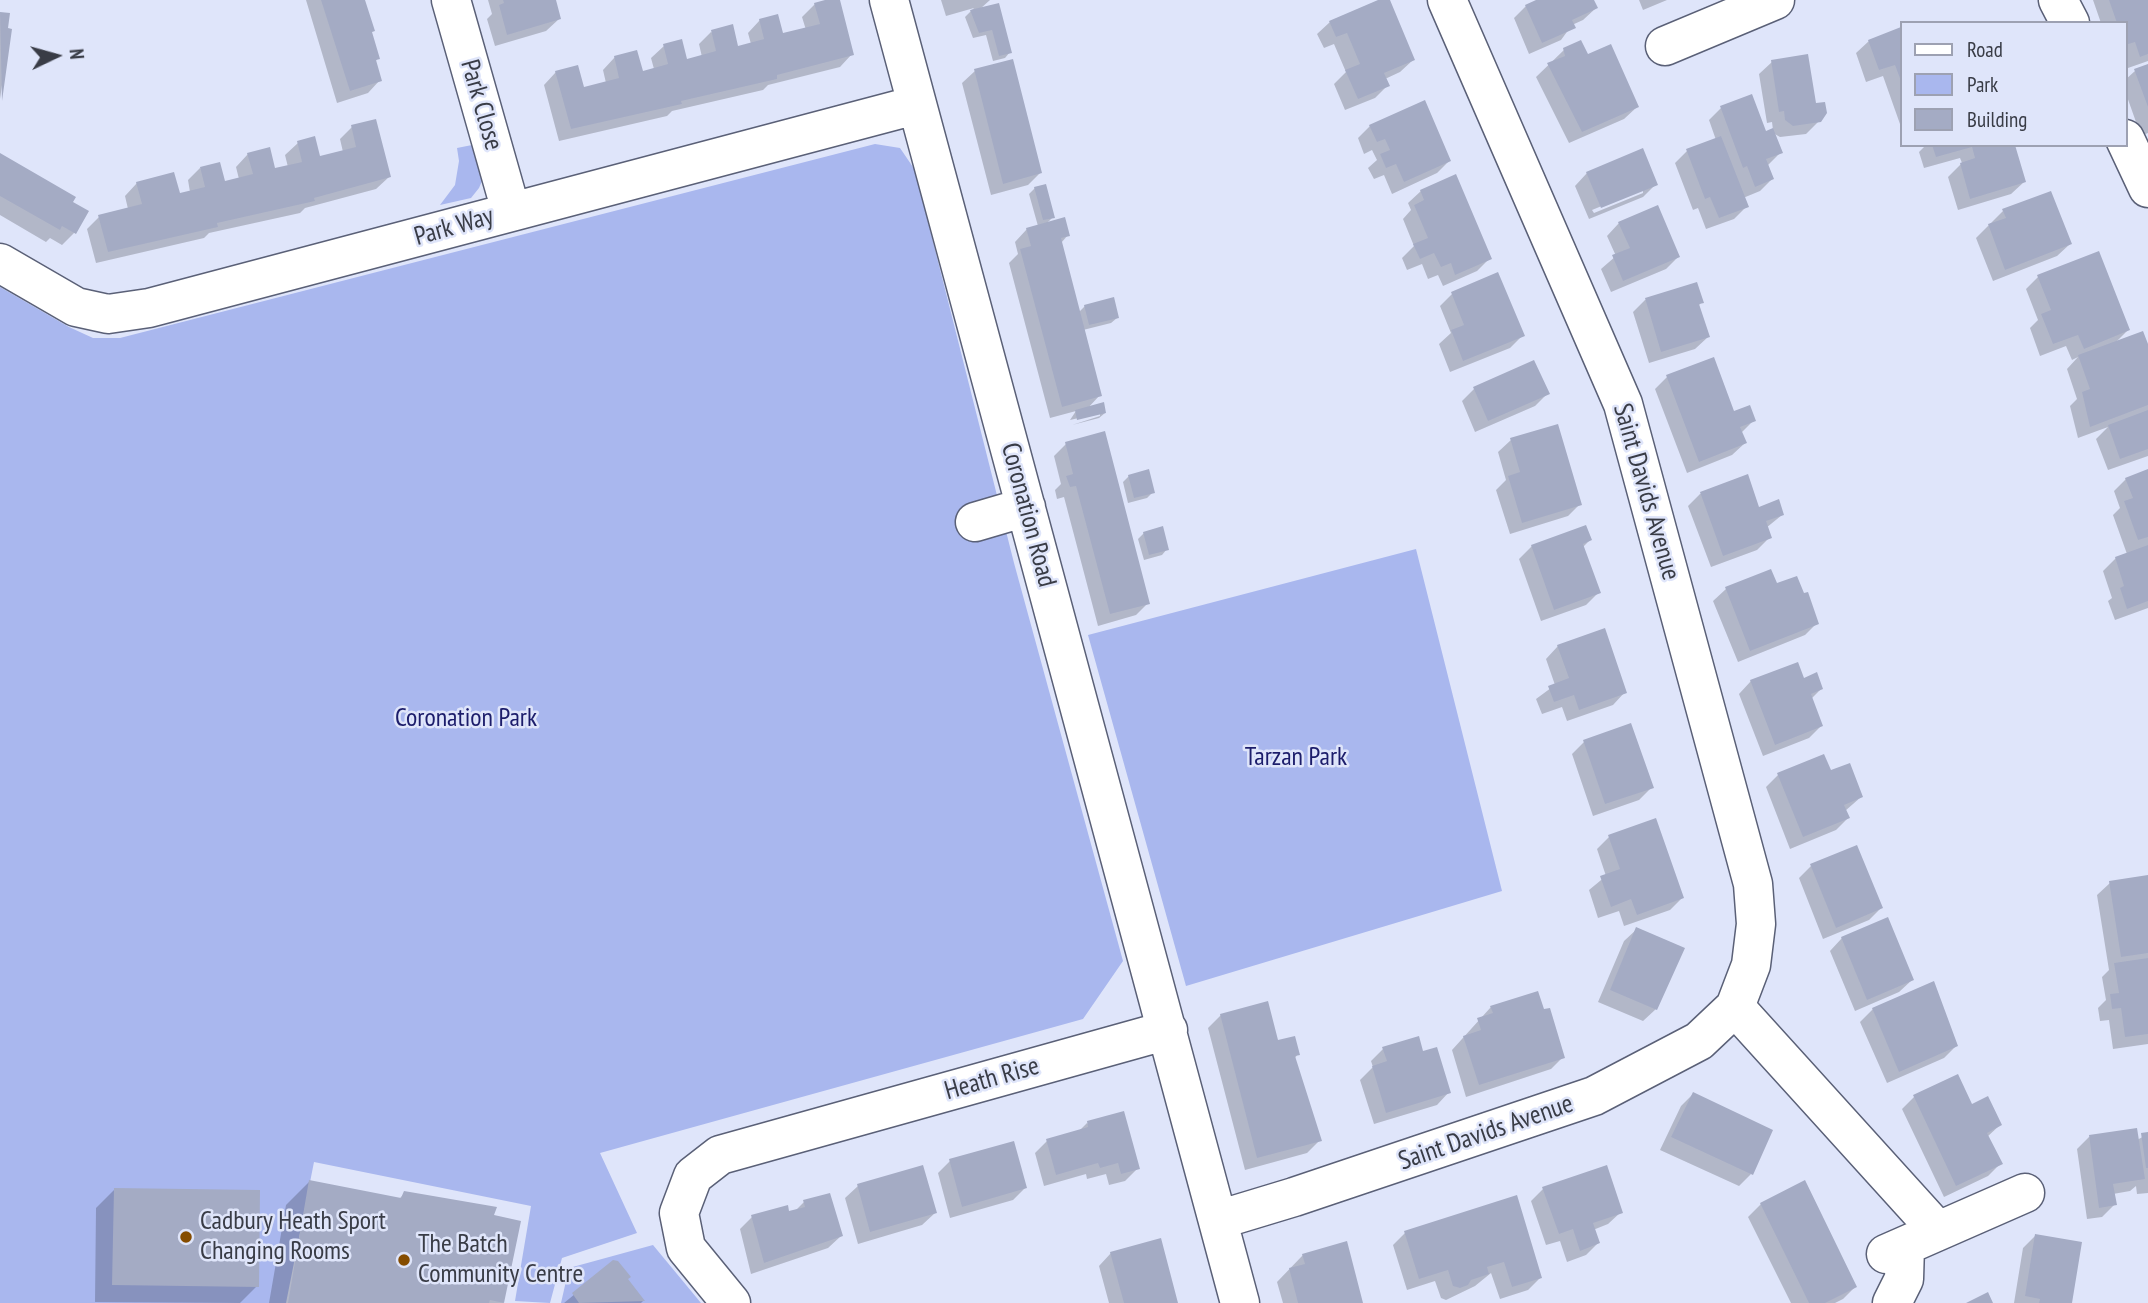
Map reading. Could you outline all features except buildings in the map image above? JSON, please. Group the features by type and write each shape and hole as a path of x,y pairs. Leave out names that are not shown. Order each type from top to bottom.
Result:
{"street":[{"name":"Park Close","path":"452,0 511,211"},
{"name":"Coronation Road","path":"889,0 1168,1030"},
{"name":"Saint Davids Avenue","path":"1218,1220 1594,1096 1699,1041 1735,1007 1751,965 1756,924 1753,884 1623,404 1447,0"},
{"path":"1665,46 1775,0"},
{"path":"2058,0 2069,21"},
{"name":"Park Way","path":"0,263 76,307 108,314 149,308 364,254 511,211 916,105"},
{"path":"2127,143 2148,188"},
{"path":"975,522 1026,507"},
{"path":"1735,1007 1909,1244 1905,1279 1892,1303"},
{"path":"1168,1030 1240,1303"},
{"name":"Heath Rise","path":"731,1303 685,1248 679,1213 693,1176 720,1155 1168,1030"},
{"path":"1909,1244 2025,1194"}],"green space":[{"path":"482,143 485,174 479,188 471,198 440,205 455,185 459,161 457,148"},
{"name":"Coronation Park","path":"875,144 900,148 915,170 1014,563 1123,961 1083,1019 600,1153 637,1233 562,1258 550,1303 515,1301 531,1206 314,1162 286,1303 0,1303 0,287 93,338 120,338"},
{"name":"Tarzan Park","path":"1416,549 1502,891 1186,986 1088,635"},
{"path":"653,1245 701,1303 561,1303 569,1268"}],"place":[{"name":"Cadbury Heath Sport Changing Rooms","path":"186,1237"},
{"name":"The Batch Community Centre","path":"404,1260"}]}
